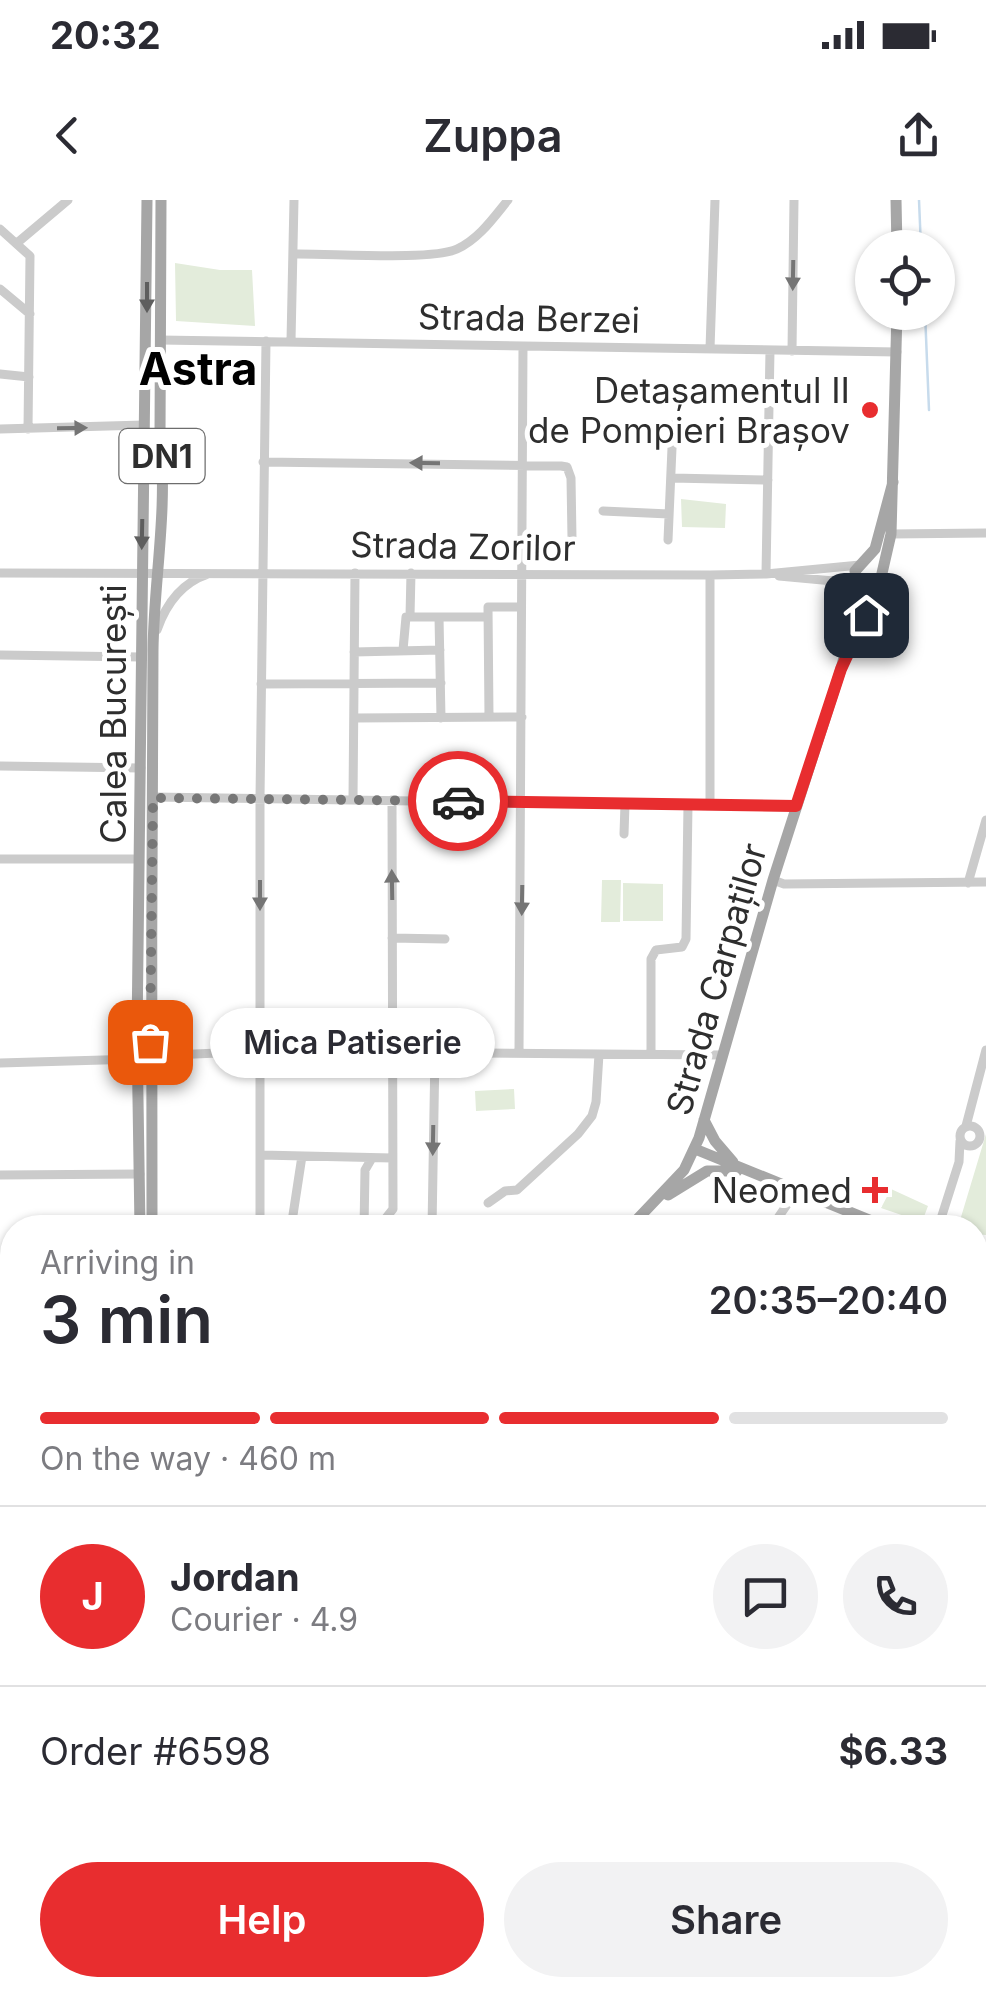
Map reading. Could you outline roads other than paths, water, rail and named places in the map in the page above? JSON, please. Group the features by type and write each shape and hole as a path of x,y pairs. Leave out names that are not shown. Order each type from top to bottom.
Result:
{"main road":[{"name":"Calea București","path":"147,200 139,860 151,1215"},
{"name":"Calea București","path":"140,1215 153,798 153,648 163,467 162,200"},
{"path":"896,200 897,230"},
{"name":"Strada Carpaților","path":"841,669 879,580 891,534 897,330"},
{"name":"Strada Carpaților","path":"643,1215 684,1170 695,1148 772,880 841,669 858,606 854,575 878,541 894,482"},
{"path":"856,584 870,590 879,580 873,564 862,564"},
{"path":"704,1120 736,1165"},
{"path":"695,1148 858,1215"},
{"path":"652,1206 711,1169 761,1175"}],"street":[{"path":"17,243 68,200"},
{"path":"292,341 294,200"},
{"path":"292,254 454,251 480,232 508,200"},
{"path":"710,349 715,200"},
{"path":"792,350 794,200"},
{"path":"0,230 28,252 28,428"},
{"path":"0,289 30,314"},
{"name":"Strada Berzei","path":"160,340 897,352"},
{"path":"260,1215 266,341"},
{"path":"519,1052 523,346"},
{"path":"766,574 770,350"},
{"path":"0,374 29,376"},
{"path":"668,540 673,425"},
{"path":"0,429 144,426"},
{"path":"264,462 568,467 572,478 572,538"},
{"path":"672,478 768,480"},
{"path":"604,511 669,514"},
{"path":"891,534 986,533"},
{"name":"Strada Zorilor","path":"0,572 710,575 766,574 862,564"},
{"path":"153,648 162,616 173,599 187,584 214,572"},
{"path":"353,800 354,573"},
{"path":"410,616 411,573"},
{"name":"Strada Zorilor","path":"766,574 856,584"},
{"path":"710,575 710,806"},
{"path":"489,718 488,606 520,607"},
{"path":"403,650 404,621 410,616 488,617"},
{"path":"439,617 441,718"},
{"path":"354,652 440,650"},
{"path":"0,656 141,658"},
{"path":"261,684 440,683"},
{"path":"355,718 522,717"},
{"path":"0,766 141,768"},
{"path":"153,798 796,806"},
{"path":"388,1215 393,1209 392,800"},
{"path":"624,834 625,804"},
{"path":"650,1054 651,959 656,950 682,947 686,939 688,805"},
{"path":"968,883 986,820"},
{"path":"0,859 139,860"},
{"path":"772,880 784,884 986,882"},
{"path":"392,938 445,939"},
{"path":"942,1215 958,1162 960,1131 966,1126 986,1050"},
{"path":"0,1062 260,1052 722,1055"},
{"path":"432,1215 435,1052"},
{"path":"488,1204 496,1195 516,1190 586,1124 595,1107 599,1054"},
{"path":"958,1162 983,1133 966,1126"},
{"path":"960,1141 973,1146"},
{"path":"261,1155 392,1158"},
{"path":"294,1215 302,1156"},
{"path":"364,1215 365,1170 372,1158"},
{"path":"0,1175 140,1174"},
{"path":"782,1215 797,1190"}],"waterway":[{"path":"919,200 920,230"},
{"path":"926,330 929,410"}],"place":[{"name":"Detașamentul II de Pompieri Brașov","path":"870,410"},
{"name":"Mica Patiserie","path":"150,1042"},
{"name":"Neomed","path":"875,1190"}],"district":[{"name":"Astra","path":"198,368"}]}
